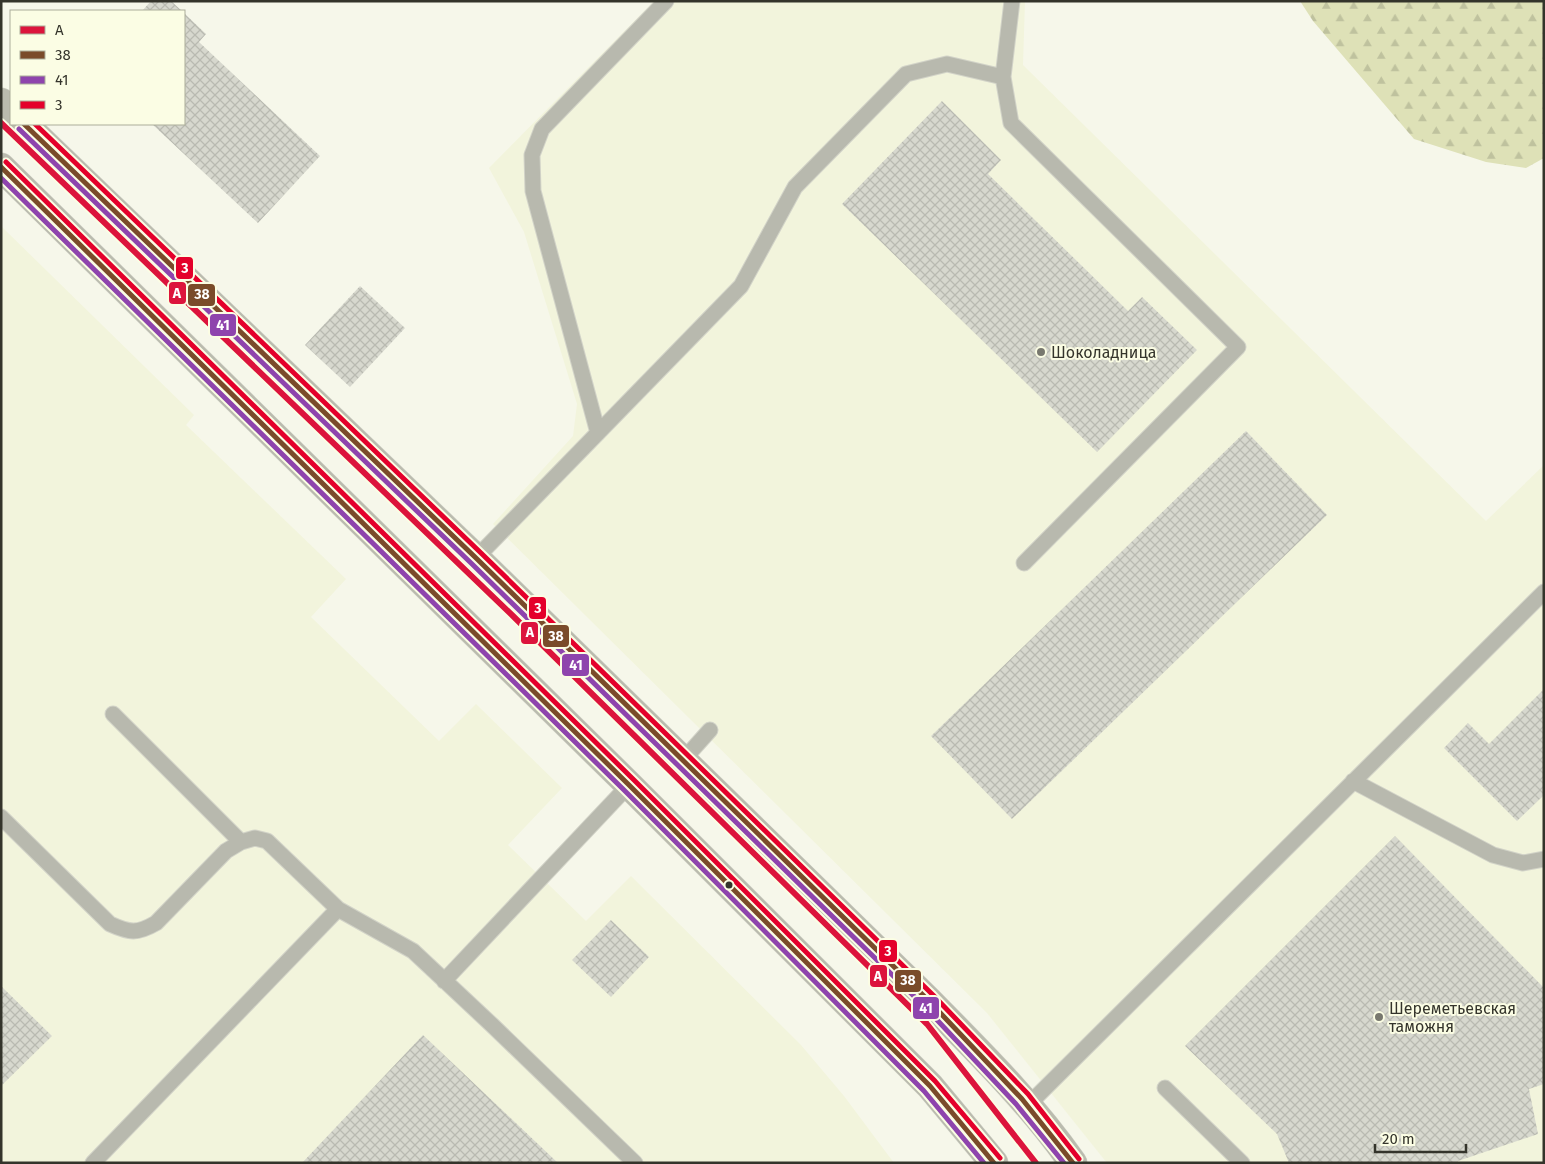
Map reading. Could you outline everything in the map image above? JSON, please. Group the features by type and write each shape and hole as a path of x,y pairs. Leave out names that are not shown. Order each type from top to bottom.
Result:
{"main road":[{"path":"25,125 684,759 928,1000 998,1072 1061,1146 1072,1163"},
{"path":"1,167 629,785 930,1086 994,1163"}],"lane":[{"path":"598,433 533,190 532,155 542,129 666,1"},
{"path":"1012,1 1003,77 1011,123 1238,347 1024,563"},
{"path":"476,558 741,286 795,187 906,74 947,64 1003,77"},
{"path":"1027,1106 1544,592"},
{"path":"113,714 241,842"},
{"path":"684,759 710,730"},
{"path":"1353,781 1494,855 1523,863 1544,859"},
{"path":"444,981 629,785"},
{"path":"1,817 110,924 128,932 143,930 156,923 226,852 241,842 255,838 267,841 338,909 413,951 635,1163"},
{"path":"93,1163 338,909"},
{"path":"1165,1088 1242,1163"}],"shaded area":[{"path":"654,1 1025,1 1023,65 1486,521 1544,465 1544,1163 1107,1163 987,1013 493,524 573,436 577,404 524,232 489,168"},
{"path":"1,226 194,415 186,425 346,579 311,617 439,741 476,704 562,788 508,845 586,921 631,876 801,1045 844,1096 894,1163 1,1163"}],"green space":[{"path":"1300,1 1544,1 1544,158 1526,168 1486,162 1414,139 1313,21"}],"building":[{"path":"151,1 171,1 181,10 143,10"},
{"path":"185,14 206,34 199,42 320,156 258,223 153,125 185,125"},
{"path":"942,101 1001,160 988,174 1128,311 1142,297 1197,350 1097,452 842,204"},
{"path":"360,286 405,328 350,387 305,345"},
{"path":"1246,431 1327,515 1012,819 931,736"},
{"path":"1544,689 1544,795 1517,821 1444,748 1468,723 1489,744"},
{"name":"Шереметьевская таможня","path":"1395,836 1544,988 1544,1084 1529,1089 1538,1134 1458,1161 1457,1163 1289,1163 1277,1134 1185,1046"},
{"path":"611,920 649,957 611,997 572,960"},
{"path":"1,986 52,1036 1,1086"},
{"path":"423,1035 558,1163 302,1163"}],"transit line":[{"name":"A","path":"1,123 513,616 927,1024 1036,1163"},
{"name":"38","path":"25,125 476,558 928,1000 1022,1099 1073,1163"},
{"name":"3","path":"36,125 481,553 933,995 1028,1094 1079,1159"},
{"name":"41","path":"19,129 471,563 923,1005 1016,1104 1064,1163"},
{"name":"3","path":"6,162 634,780 935,1081 1000,1158"},
{"name":"38","path":"1,167 629,785 930,1086 994,1163"},
{"name":"41","path":"1,178 624,790 924,1091 984,1163"}],"place":[{"name":"Шоколадница","path":"1041,352"},
{"name":"Шереметьевская таможня","path":"1379,1017"}]}
